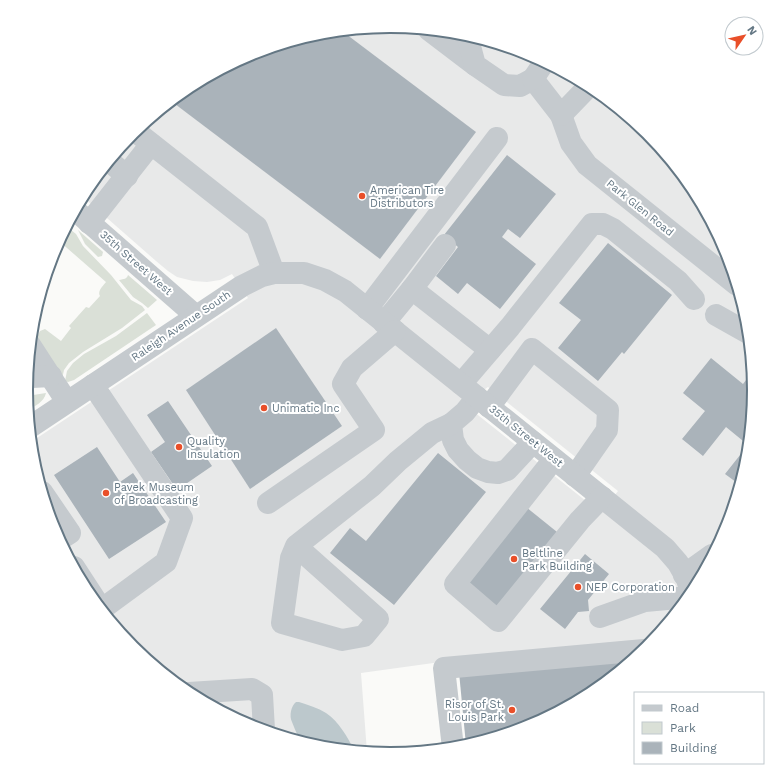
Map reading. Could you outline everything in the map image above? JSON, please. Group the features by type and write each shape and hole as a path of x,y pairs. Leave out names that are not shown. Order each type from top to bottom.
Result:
{"street":[{"path":"437,36 504,85 520,86 538,70"},
{"path":"469,42 475,65"},
{"name":"Park Glen Road","path":"538,70 561,115 571,143 587,166 730,280"},
{"path":"561,115 584,91"},
{"path":"82,216 127,176 143,137 257,227 274,273"},
{"path":"367,309 497,138"},
{"path":"114,165 127,176"},
{"name":"35th Street West","path":"82,216 196,316"},
{"path":"296,546 378,619 364,636 342,640 282,623 291,558 296,546 372,486 432,432 451,424 466,412 476,396 490,350 592,224 603,224 613,229 678,281 694,299"},
{"path":"268,503 374,430 343,384 352,368 390,327 412,289 445,245"},
{"name":"Raleigh Avenue South","path":"35,424 242,286 262,276 274,273 304,273 325,280 345,291"},
{"path":"412,289 490,350"},
{"name":"35th Street West","path":"345,291 665,548 678,563 688,585"},
{"path":"716,316 742,330"},
{"path":"476,396 532,349 602,405 608,410 606,430 575,476"},
{"path":"35,353 67,402"},
{"path":"34,377 51,376"},
{"path":"93,385 182,518 166,562 107,607"},
{"path":"451,424 453,440 458,450 476,468 488,472 498,473 507,470 533,442"},
{"path":"554,459 455,584 498,621 580,520 602,497"},
{"path":"53,509 70,533 65,536"},
{"path":"600,617 645,601 680,598"},
{"path":"451,742 444,668 632,651"},
{"path":"202,693 252,689 262,695 264,724"}],"shaded area":[{"path":"390,33 413,34 437,36 482,45 527,60 568,81 588,93 625,122 658,155 673,173 687,192 710,232 720,253 735,298 744,343 746,367 747,390 744,437 735,482 728,505 720,527 699,569 673,607 642,642 484,656 361,673 367,746 343,744 298,735 253,720 211,699 192,687 155,658 122,625 93,588 60,527 45,482 36,439 248,298 232,274 220,280 207,282 193,281 177,277 156,261 87,201 122,155 155,122 192,93 253,60 298,45 343,36","holes":["488,387 618,491 601,513 464,404"]},
{"path":"299,702 326,713 335,721 351,745 298,735 291,717 294,704"}],"green space":[{"path":"71,230 76,234 83,246 111,275 131,300 142,306 145,310 122,328 83,352 69,363 64,370 62,379 38,342 38,335 40,331 45,329 61,341 71,328 69,326 86,307 89,308 100,296 100,290 106,282 64,245"},
{"path":"78,230 103,252 102,256 98,257 85,244"},
{"path":"128,275 157,300 148,308 133,297 119,280 126,278"},
{"path":"147,313 156,325 74,380 68,382 65,381 67,371 73,363 84,354 116,336"},
{"path":"46,393 41,401 34,406 33,395"}],"building":[{"name":"American Tire Distributors","path":"348,36 476,132 380,259 176,105 212,81 253,60 298,45"},
{"path":"507,155 556,194 520,238 508,229 502,237 536,264 500,309 467,283 458,294 436,276 458,247 444,235"},
{"path":"608,243 672,295 624,354 622,352 598,381 558,348 581,320 559,303"},
{"name":"Unimatic Inc","path":"276,328 342,426 250,489 186,390"},
{"path":"711,358 743,384 747,379 746,413 743,441 726,427 703,456 682,439 705,411 683,393"},
{"name":"Quality Insulation","path":"168,401 212,466 177,490 151,452 165,442 147,415"},
{"name":"Pavek Museum of Broadcasting","path":"97,447 120,482 133,473 166,522 109,559 54,475"},
{"path":"438,453 486,492 394,605 330,553 350,528 366,541"},
{"path":"741,454 735,481 725,474"},
{"name":"Beltline Park Building","path":"526,507 562,536 502,611 466,582"},
{"name":"NEP Corporation","path":"585,554 609,574 588,600 589,611 578,612 565,629 540,609"},
{"name":"Risor of St. Louis Park","path":"621,662 588,687 548,710 505,728 465,739 459,672"}],"place":[{"name":"American Tire Distributors","path":"362,196"},
{"name":"Unimatic Inc","path":"264,408"},
{"name":"Quality Insulation","path":"179,447"},
{"name":"Pavek Museum of Broadcasting","path":"106,493"},
{"name":"Beltline Park Building","path":"514,559"},
{"name":"NEP Corporation","path":"578,587"},
{"name":"Risor of St. Louis Park","path":"512,710"}]}
